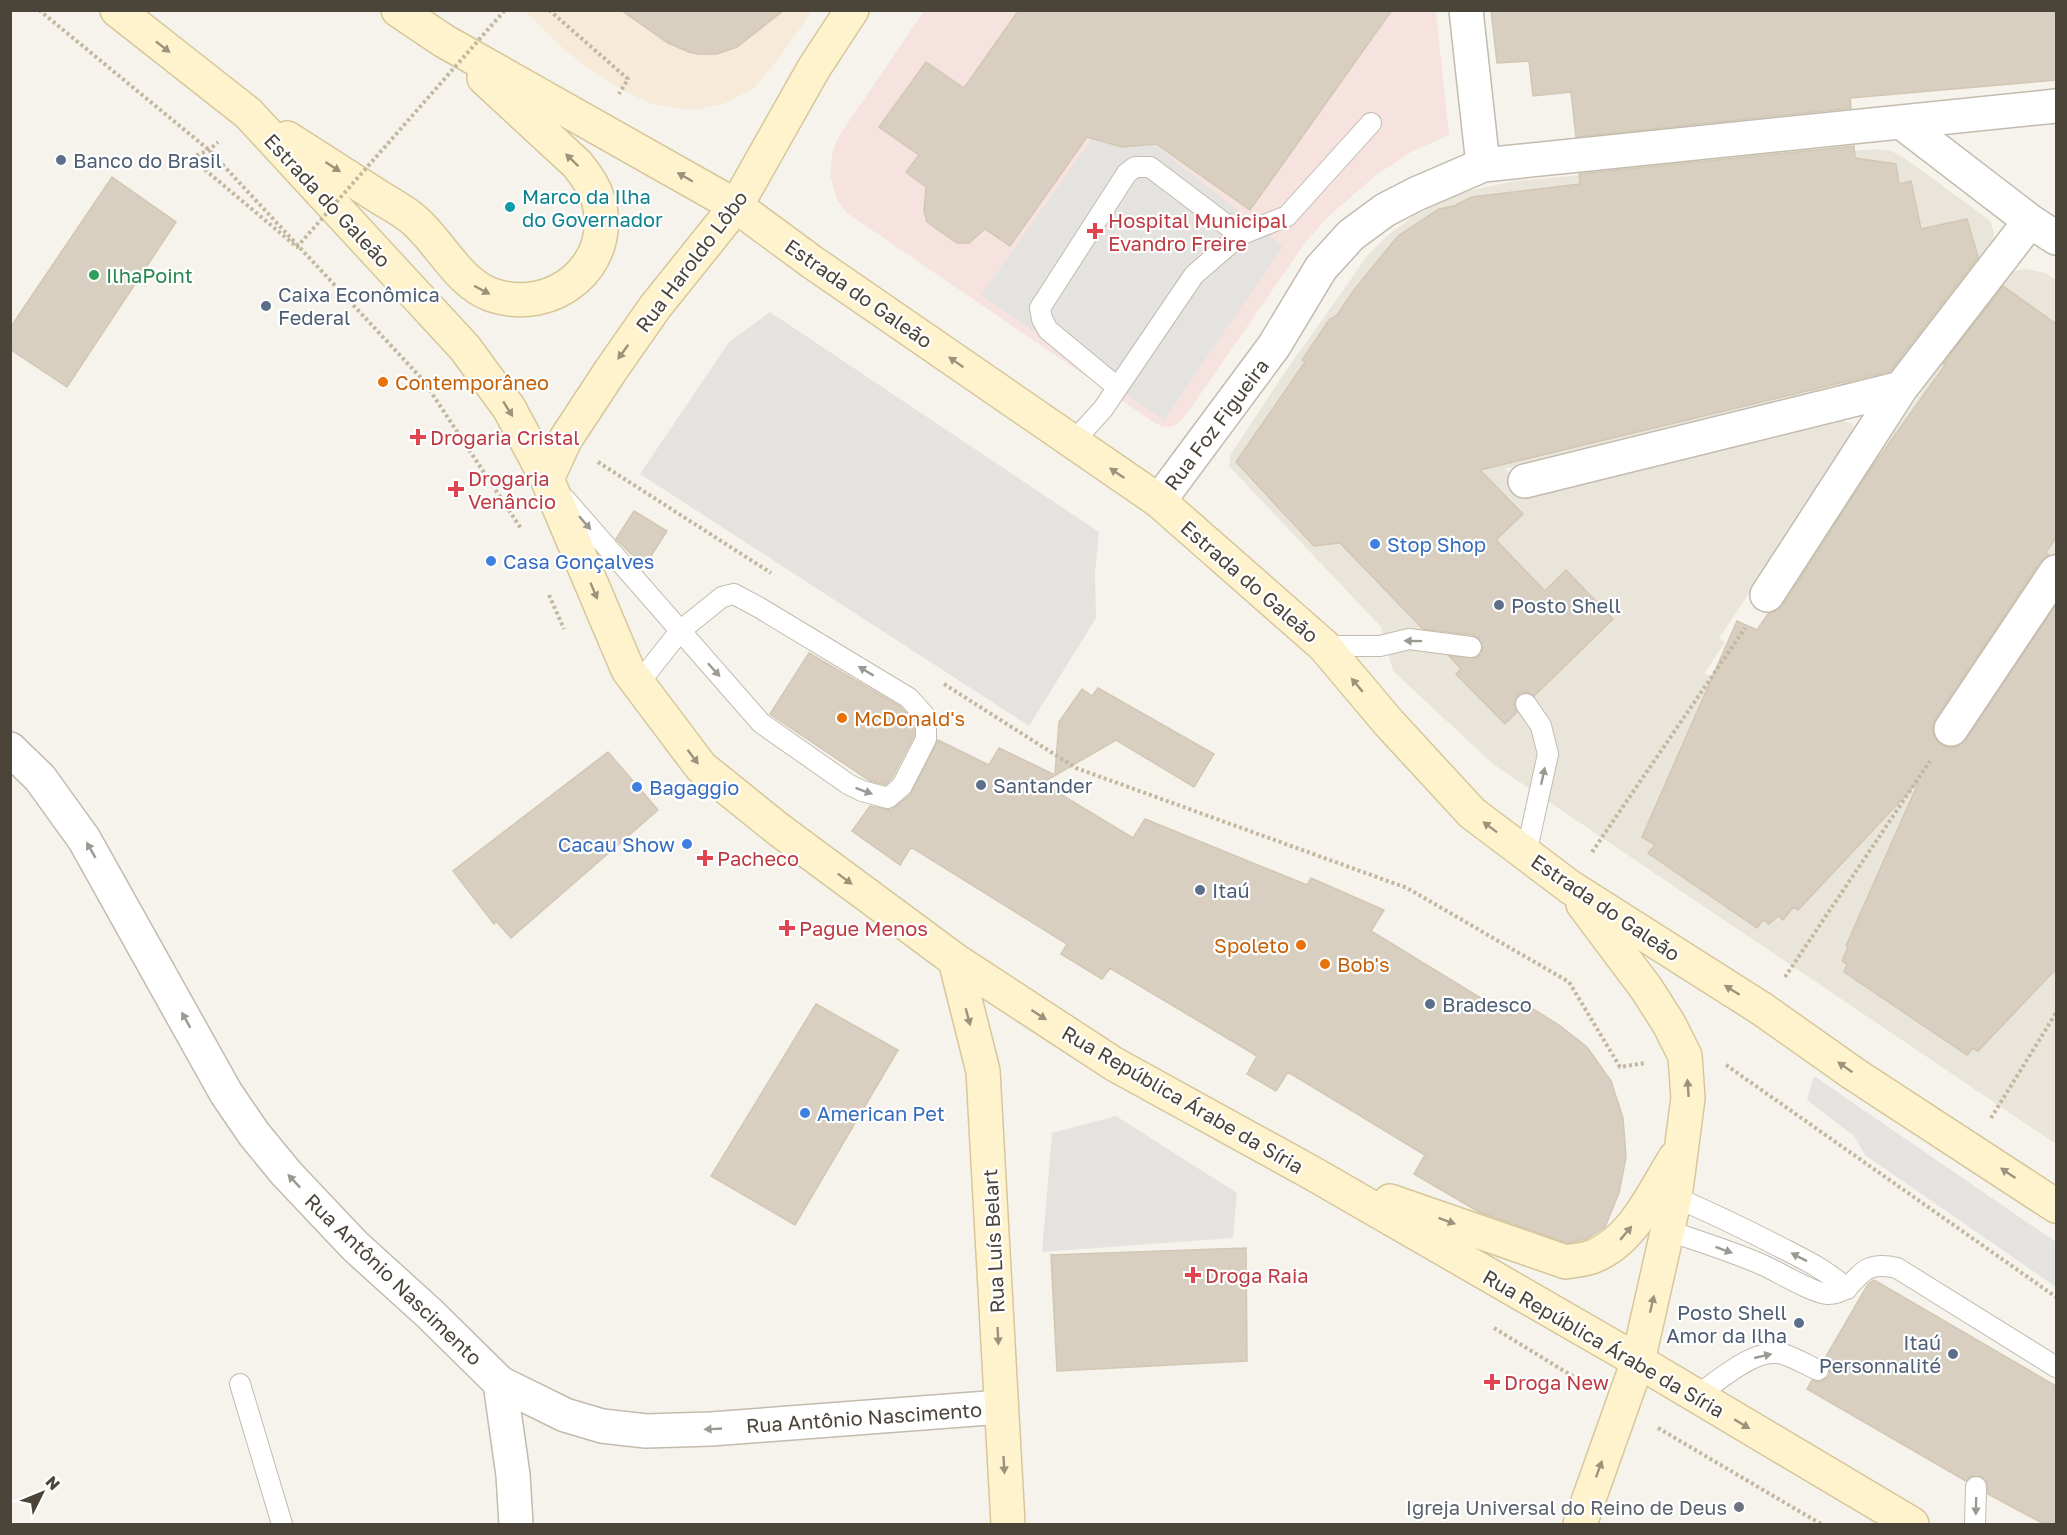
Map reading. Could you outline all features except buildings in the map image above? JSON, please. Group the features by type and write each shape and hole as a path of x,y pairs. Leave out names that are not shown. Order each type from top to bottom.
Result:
{"main road":[{"name":"Estrada do Galeão","path":"117,10 248,113 465,348 508,408 547,479"},
{"name":"Estrada do Galeão","path":"398,10 444,42 736,206 812,262 1159,501 1324,646 1389,723 1472,813 1570,887 1762,1008 1854,1074 2056,1206"},
{"name":"Rua Haroldo Lôbo","path":"547,479 565,441 611,370 655,308 736,206 814,68 852,10"},
{"path":"248,113 414,219 472,284 489,294 527,301 563,290 591,261 599,242 601,220 598,200 590,181 578,164 444,42"},
{"name":"Rua República Árabe da Síria","path":"547,479 628,670 701,767 778,829 955,960 1114,1064 1312,1173 1638,1361 1912,1524"},
{"path":"1570,887 1646,988 1670,1024 1685,1056 1688,1098 1683,1146 1669,1231 1638,1361 1580,1524"},
{"name":"Rua Luís Belart","path":"955,960 983,1071 1008,1524"},
{"path":"1312,1173 1566,1262 1592,1257 1617,1243 1638,1218 1683,1146"}],"street":[{"path":"1466,10 1483,165"},
{"name":"Rua Foz Figueira","path":"1159,501 1274,346 1321,268 1351,235 1384,210 1416,194 1483,165 2056,106"},
{"path":"1767,595 1901,388 2043,229 1901,122"},
{"path":"1525,481 1901,388"},
{"path":"1951,729 2056,572"},
{"name":"Rua Antônio Nascimento","path":"10,749 40,778 84,839 226,1093 254,1134 286,1173 355,1246 430,1314 500,1383 565,1415 602,1426 646,1431 711,1429 1001,1407"},
{"path":"500,1383 513,1475 516,1524"}],"lane":[{"path":"1072,442 1103,409 1194,275 1240,235 1287,216 1371,123"},
{"path":"1117,387 1048,330 1042,320 1040,308 1127,173 1135,167 1150,167 1240,235"},
{"path":"547,479 680,631 761,723 848,784 862,791 888,798 902,786 926,739 926,717 909,699 734,594 722,597 680,631 638,684"},
{"path":"1324,646 1380,646 1409,639 1471,647"},
{"path":"1526,704 1541,726 1548,754 1526,854"},
{"path":"1675,1197 1815,1265 1832,1275 1847,1289"},
{"path":"1669,1231 1734,1253 1827,1294 1847,1289 1868,1267 1884,1265 1897,1268 2056,1367"},
{"path":"1696,1396 1745,1362 1762,1354 1782,1353 1818,1370"},
{"path":"240,1383 282,1524"},
{"path":"1976,1487 1976,1524"}],"path":[{"path":"191,158 297,247 505,10"},
{"path":"549,10 628,79"},
{"path":"565,441 775,575"},
{"path":"1570,887 1767,595"},
{"path":"935,678 1076,768 1407,888 1569,982 1620,1067 1685,1056 1727,1065 2056,1297"},
{"path":"1762,1008 1787,975 1951,729"},
{"path":"1973,1150 2056,1013"}],"shaded area":[{"path":"525,11 812,11 779,58 754,88 726,103 699,109 684,109 649,103 619,88 581,63"},
{"name":"Hospital Municipal Evandro Freire","path":"924,11 1436,11 1449,135 1411,152 1376,175 1327,218 1305,243 1184,418 1174,426 1165,427 1156,424 847,213 837,200 830,175 833,150 839,136"},
{"path":"1112,111 1283,246 1164,420 981,295"},
{"path":"1876,149 1891,151 1903,157 1990,221 1994,233 1991,247 1889,379 1656,431 1505,469 1535,493 1843,421 1852,424 1855,430 1854,436 1719,638 1725,642 1705,673 1719,683 1998,283 2015,271 2025,269 2046,273 2056,280 2056,556 1902,783 1925,799 2056,601 2056,1144 1493,764 1393,671 1381,627 1229,466 1231,454 1285,372 1368,255 1387,236 1412,217 1447,199 1472,190 1515,181"},
{"path":"770,312 1099,532 1095,573 1096,618 1029,726 640,474 729,342"},
{"path":"1814,1076 2056,1242 2056,1287 1865,1155 1854,1136 1807,1100"},
{"path":"1116,1116 1237,1193 1233,1238 1042,1252 1052,1133"}],"place":[{"name":"Banco do Brasil","path":"61,160"},
{"name":"Marco da Ilha do Governador","path":"510,207"},
{"name":"Hospital Municipal Evandro Freire","path":"1095,231"},
{"name":"IlhaPoint","path":"94,275"},
{"name":"Caixa Econômica Federal","path":"266,306"},
{"name":"Contemporâneo","path":"383,382"},
{"name":"Drogaria Cristal","path":"418,437"},
{"name":"Drogaria Venâncio","path":"456,489"},
{"name":"Stop Shop","path":"1375,544"},
{"name":"Casa Gonçalves","path":"491,561"},
{"name":"Posto Shell","path":"1499,605"},
{"name":"McDonald's","path":"842,718"},
{"name":"Santander","path":"981,785"},
{"name":"Bagaggio","path":"637,787"},
{"name":"Cacau Show","path":"687,844"},
{"name":"Pacheco","path":"705,858"},
{"name":"Itaú","path":"1200,890"},
{"name":"Pague Menos","path":"787,928"},
{"name":"Spoleto","path":"1301,945"},
{"name":"Bob's","path":"1325,964"},
{"name":"Bradesco","path":"1430,1004"},
{"name":"American Pet","path":"805,1113"},
{"name":"Droga Raia","path":"1193,1275"},
{"name":"Posto Shell Amor da Ilha","path":"1799,1323"},
{"name":"Itaú Personnalité","path":"1953,1354"},
{"name":"Droga New","path":"1492,1382"},
{"name":"Igreja Universal do Reino de Deus","path":"1739,1507"}]}
